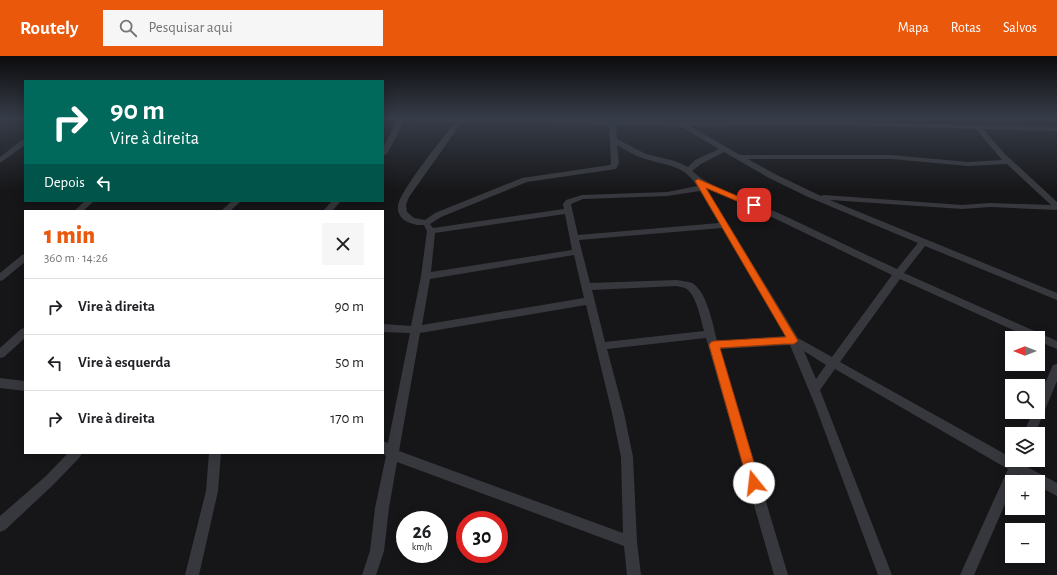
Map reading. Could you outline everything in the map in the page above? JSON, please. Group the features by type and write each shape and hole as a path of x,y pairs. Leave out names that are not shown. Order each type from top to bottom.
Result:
{"street":[{"path":"384,152 389,142"},
{"path":"444,142 404,199 402,206 403,214 408,218 428,226 568,211"},
{"path":"369,575 377,551 382,508 394,455 426,276 428,226 438,215 525,180 613,167 615,163 615,142"},
{"path":"617,142 642,155 676,163 689,170 700,184 794,341 885,575"},
{"path":"712,142 737,157 811,195 1057,297"},
{"path":"991,142 1009,162 1057,207"},
{"path":"0,161 24,143"},
{"path":"689,170 698,162 724,150"},
{"path":"737,157 892,157 968,164 1009,162"},
{"path":"634,575 630,542 627,457 618,413 573,238 567,204 569,202 582,197 667,194 700,184 754,205 898,274 1057,345"},
{"path":"811,195 962,207 990,205 1057,207"},
{"path":"79,210 89,202"},
{"path":"226,210 236,202"},
{"path":"327,210 336,202"},
{"path":"573,238 725,225"},
{"path":"814,390 923,242"},
{"path":"426,276 577,252"},
{"path":"0,278 24,258"},
{"path":"586,287 676,282 688,285 695,290 701,303 781,575"},
{"path":"384,328 416,330 589,301"},
{"path":"0,354 24,333"},
{"path":"601,346 712,340 794,341 1005,458"},
{"path":"1032,427 1057,368"},
{"path":"0,383 24,386"},
{"path":"384,447 394,455 630,542"},
{"path":"0,525 50,480 75,454"},
{"path":"192,575 212,491 215,454"},
{"path":"966,575 1015,467"},
{"path":"1021,467 1057,490"}],"route":[{"path":"754,205 722,193 698,181 794,341 784,340 714,345 754,483"}]}
